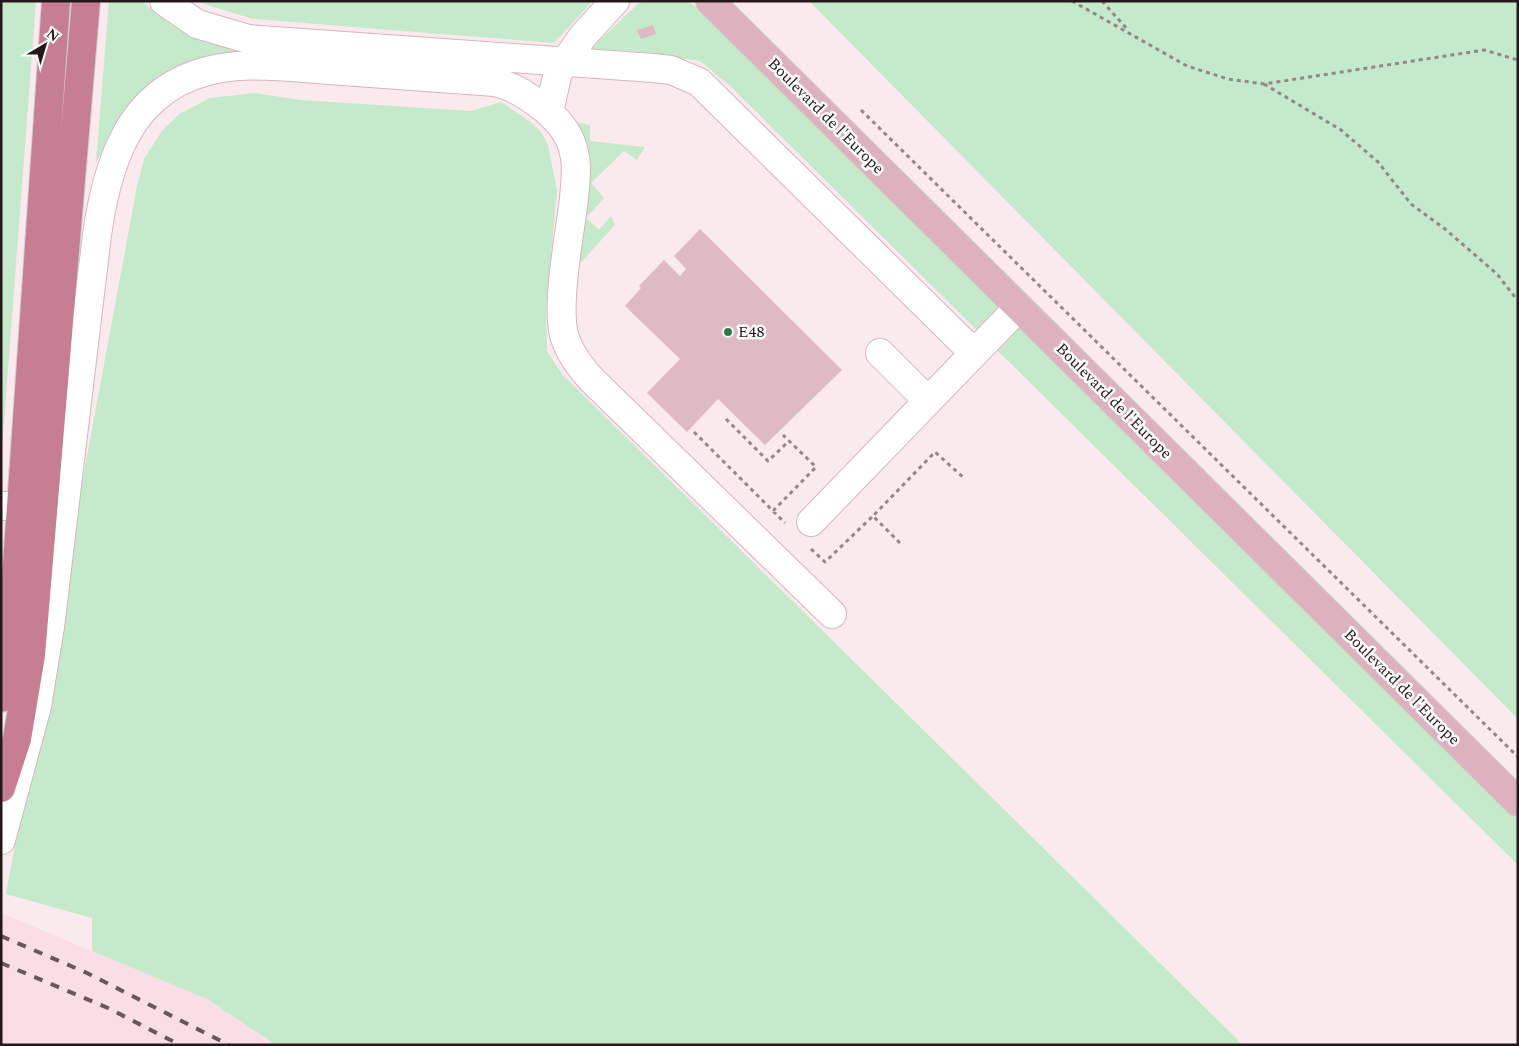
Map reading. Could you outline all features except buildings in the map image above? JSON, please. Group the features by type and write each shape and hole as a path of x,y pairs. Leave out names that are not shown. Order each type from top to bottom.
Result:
{"highway":[{"path":"1,698 15,593 11,506 56,1"},
{"path":"1,788 17,738 31,655 86,1"}],"main road":[{"name":"Boulevard de l'Europe","path":"710,1 1518,802"}],"lane":[{"path":"164,1 196,24 248,39 671,70 699,82 974,354"},
{"path":"548,112 555,80 564,62 583,36 615,1"},
{"path":"2,837 37,706 50,627 102,201 115,154 141,112 157,96 190,78 211,71 258,65 495,82 506,84 529,96 548,112 565,130 574,152 575,189 562,312 564,336 574,358 592,380 832,614"},
{"path":"801,529 1019,307"},
{"path":"880,353 928,401"}],"path":[{"path":"1072,1 1187,66 1228,79 1264,84 1484,50 1518,60"},
{"path":"1102,1 1131,34"},
{"path":"1264,84 1341,130 1378,162 1411,204 1445,229 1497,274 1518,300"},
{"path":"856,106 1518,757"},
{"path":"726,418 768,461 789,441"},
{"path":"694,432 773,511 801,529 825,562 936,452 964,478"},
{"path":"773,511 816,467 783,435"},
{"path":"873,516 900,543"}],"shaded area":[{"path":"1,913 207,999 276,1045 6,1045 1,1042"}],"green space":[{"path":"1,1 36,1 1,462"},
{"path":"109,1 142,1 167,22 180,30 220,46 252,53 194,63 160,77 131,102 119,119 96,163"},
{"path":"200,1 593,1 554,43 253,19 204,4"},
{"path":"687,1 703,11 1518,820 1518,865 730,86 700,61 633,51 590,49 639,3"},
{"path":"809,1 1518,1 1518,719"},
{"path":"254,93 301,100 471,111 501,102 529,121 541,132 548,145 557,190 546,310 547,351 562,374 1243,1045 276,1045 207,999 92,951 92,918 6,894 137,186 144,159 162,131 179,114 210,98"},
{"path":"575,122 590,125 590,141 645,147 637,160 624,151 591,183 604,198 586,218 599,230 611,216 615,225 575,269"}],"railway":[{"path":"1,936 87,973 229,1045"},
{"path":"1,963 108,1008 180,1045"}],"place":[{"name":"E48","path":"728,332"}]}
